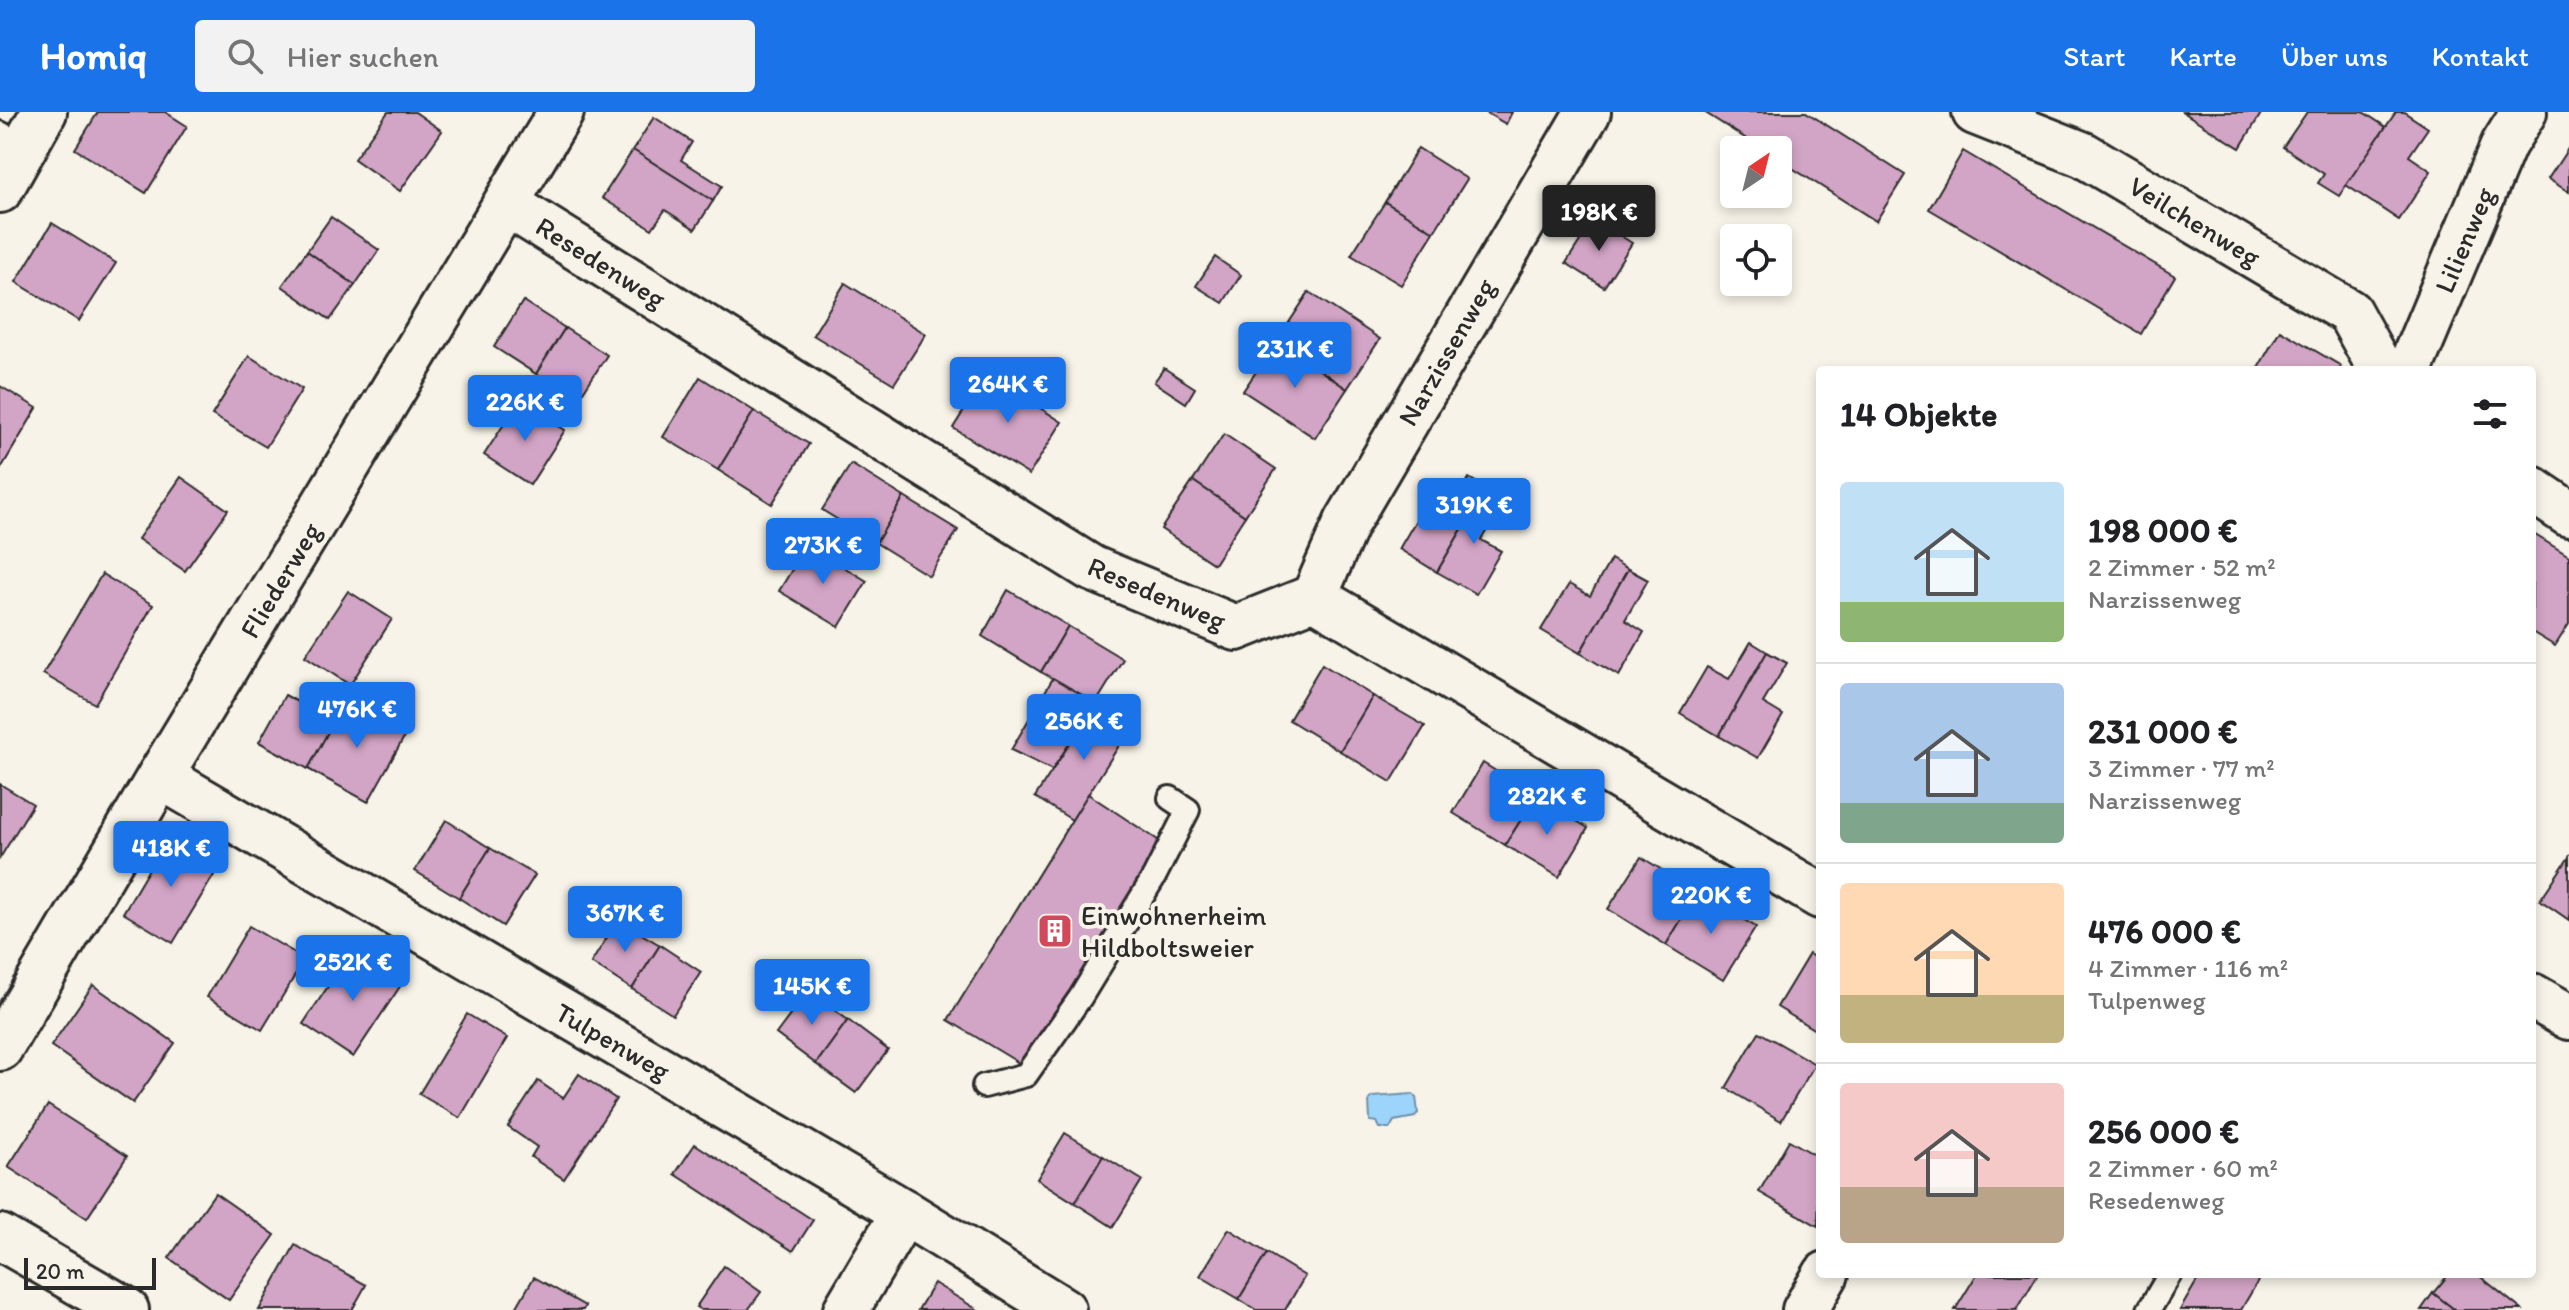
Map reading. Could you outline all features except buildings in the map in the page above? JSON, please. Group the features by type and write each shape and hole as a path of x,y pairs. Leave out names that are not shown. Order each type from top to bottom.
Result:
{"street":[{"name":"Fliederweg","path":"0,1048 160,776 561,112"},
{"name":"Narzissenweg","path":"1314,597 1347,522 1588,112"},
{"name":"Veilchenweg","path":"1975,112 2084,155 2349,312 2379,366"},
{"name":"Lilienweg","path":"2411,366 2504,144 2524,112"},
{"path":"0,190 23,131"},
{"name":"Resedenweg","path":"507,204 1091,568 1236,628 1314,597"},
{"path":"2536,492 2569,514"},
{"path":"1314,597 1816,894"},
{"name":"Tulpenweg","path":"160,776 904,1212 1063,1310"},
{"path":"2536,998 2569,1017"},
{"path":"846,1310 904,1212"},
{"path":"0,1237 126,1310"},
{"path":"1805,1310 1824,1278"}],"lane":[{"path":"984,1086 1026,1075 1080,998 1154,877 1188,810 1170,798"},
{"path":"2149,1310 2168,1278"}],"water":[{"path":"1413,1094 1418,1113 1415,1117 1394,1121 1390,1128 1380,1128 1377,1122 1370,1121 1369,1100 1372,1097"}],"place":[{"name":"Einwohnerheim Hildboltsweier","path":"1055,931"}]}
